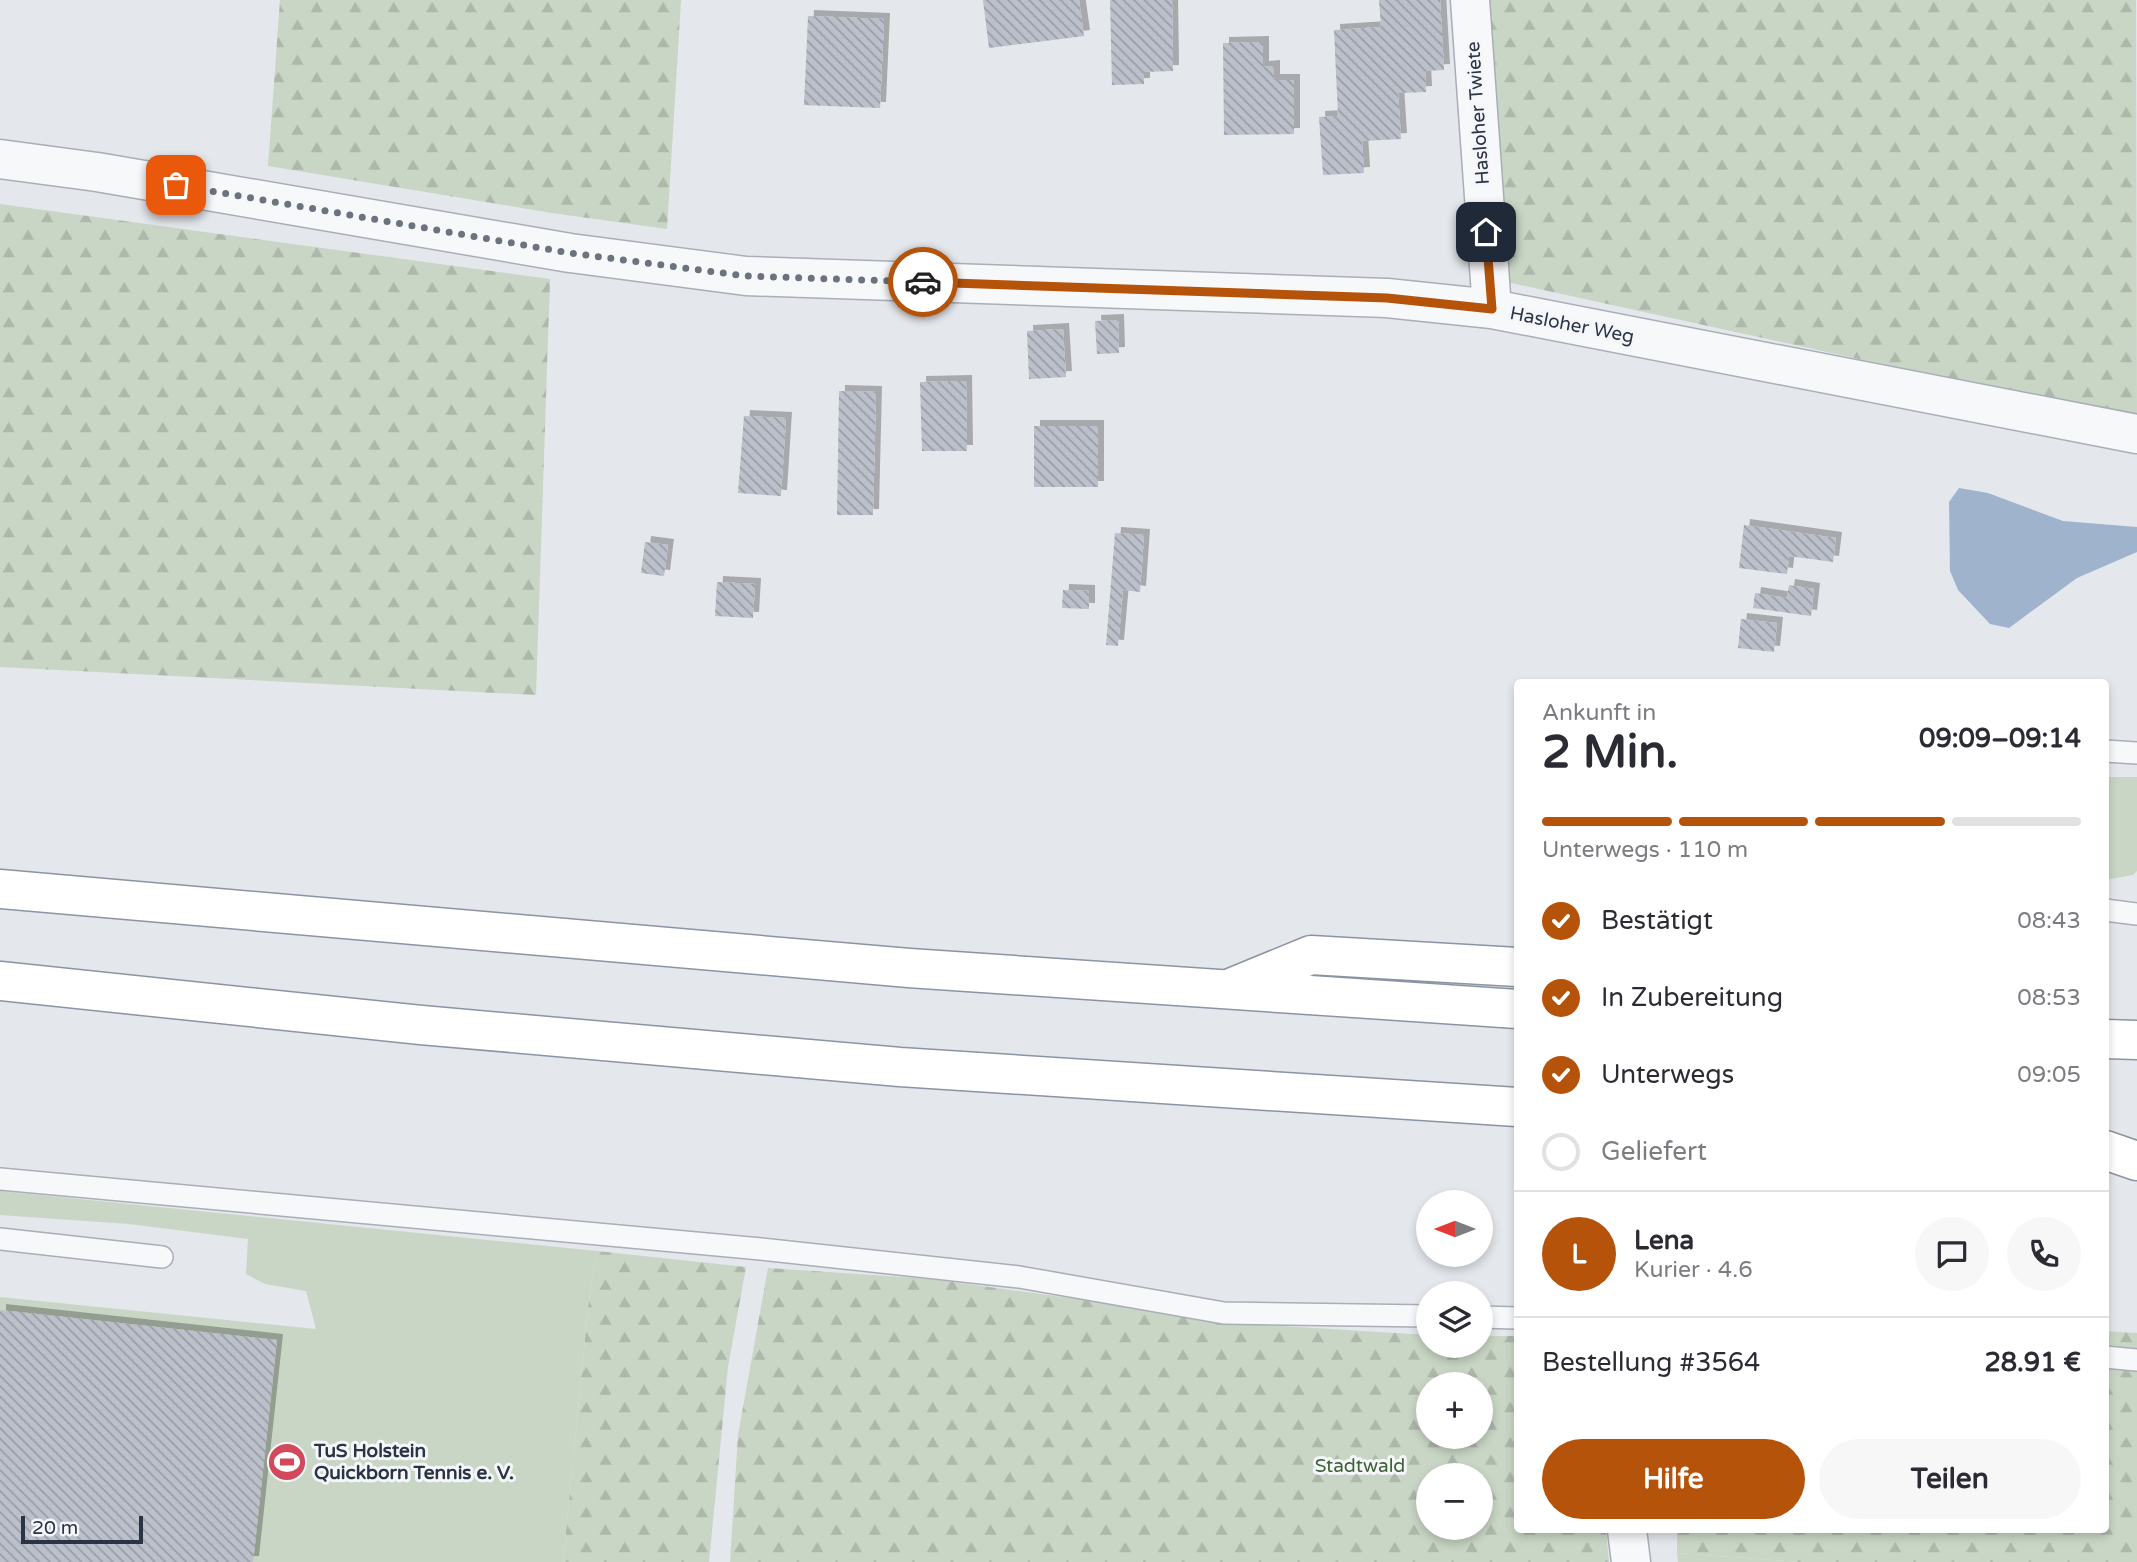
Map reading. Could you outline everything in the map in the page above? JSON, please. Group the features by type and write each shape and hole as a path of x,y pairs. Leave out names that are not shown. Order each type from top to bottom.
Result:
{"highway":[{"path":"0,889 909,968 1514,1009"},
{"path":"1224,991 1311,955 1514,967"},
{"path":"0,981 421,1025 900,1067 1514,1107"},
{"path":"2109,1039 2137,1040"},
{"path":"2109,1138 2137,1139"},
{"path":"2109,1151 2137,1161"}],"street":[{"name":"Hasloher Twiete","path":"1470,0 1492,309"},
{"name":"Hasloher Weg","path":"0,159 97,172 570,253 746,276 1387,298 1492,309 2137,434"},
{"path":"1626,1533 1631,1562"}],"lane":[{"path":"2109,751 2137,753"},
{"path":"2109,910 2137,914"},
{"path":"0,1179 761,1249 965,1271 1019,1277 1224,1313 1416,1316"},
{"path":"0,1239 162,1257"},
{"path":"1493,1317 1514,1318"},
{"path":"2109,1357 2137,1360"}],"green space":[{"path":"280,0 681,0 667,229 552,213 268,166"},
{"path":"1487,0 2136,0 2137,420 1507,282"},
{"path":"0,204 550,279 536,695 0,667"},
{"path":"2109,777 2137,777 2137,871 2133,875 2109,879"},
{"name":"TuS Holstein Quickborn Tennis e. V.","path":"0,1191 597,1251 590,1289 563,1562 0,1562 0,1297 316,1329 306,1291 265,1284 246,1274 248,1239 129,1224 0,1215"},
{"path":"597,1251 746,1267 728,1367 709,1562 563,1562 590,1289"},
{"name":"Stadtwald","path":"768,1268 932,1279 1265,1325 1416,1334 1416,1358 1493,1358 1493,1336 1514,1336 1514,1533 1606,1533 1609,1562 730,1562 738,1435"},
{"path":"2109,1331 2137,1333 2137,1562 1798,1562 1677,1553 1677,1533 2109,1533"},
{"path":"1677,1553 1798,1562 1678,1562"}],"water":[{"path":"1959,488 1988,493 2063,521 2137,527 2137,552 2077,578 2009,628 1990,624 1958,590 1950,571 1949,502"}],"building":[{"path":"983,0 1079,0 1084,36 989,48"},
{"path":"1110,0 1172,0 1173,71 1144,72 1144,84 1112,85"},
{"path":"1379,0 1440,0 1444,70 1425,71 1426,92 1398,93 1401,139 1362,141 1364,173 1323,175 1319,117 1338,116 1334,30 1381,27"},
{"path":"808,16 884,19 880,108 804,105"},
{"path":"1263,42 1263,67 1274,66 1274,80 1294,80 1294,134 1224,135 1223,43"},
{"path":"1118,320 1119,353 1097,354 1095,321"},
{"path":"1063,329 1066,377 1029,379 1027,331"},
{"path":"966,381 967,451 922,451 920,382"},
{"path":"839,391 876,392 873,515 837,515"},
{"path":"744,416 786,418 781,496 738,493"},
{"path":"1034,426 1098,426 1098,487 1034,487"},
{"path":"1744,525 1836,538 1833,562 1789,556 1787,574 1739,568"},
{"path":"1115,533 1144,535 1140,592 1123,590 1118,646 1106,645"},
{"path":"645,542 668,545 664,576 641,573"},
{"path":"717,582 755,584 753,618 715,616"},
{"path":"1789,585 1814,589 1811,616 1753,608 1755,593 1787,598"},
{"path":"1063,590 1089,591 1089,609 1062,608"},
{"path":"1741,619 1777,623 1774,652 1738,648"},
{"path":"0,1310 277,1340 253,1562 0,1562"}],"way so far":[{"path":"176,185 570,253 746,276 923,282"}],"place":[{"name":"TuS Holstein Quickborn Tennis e. V.","path":"287,1462"}],"route":[{"path":"923,282 1387,298 1492,309 1486,232"}]}
